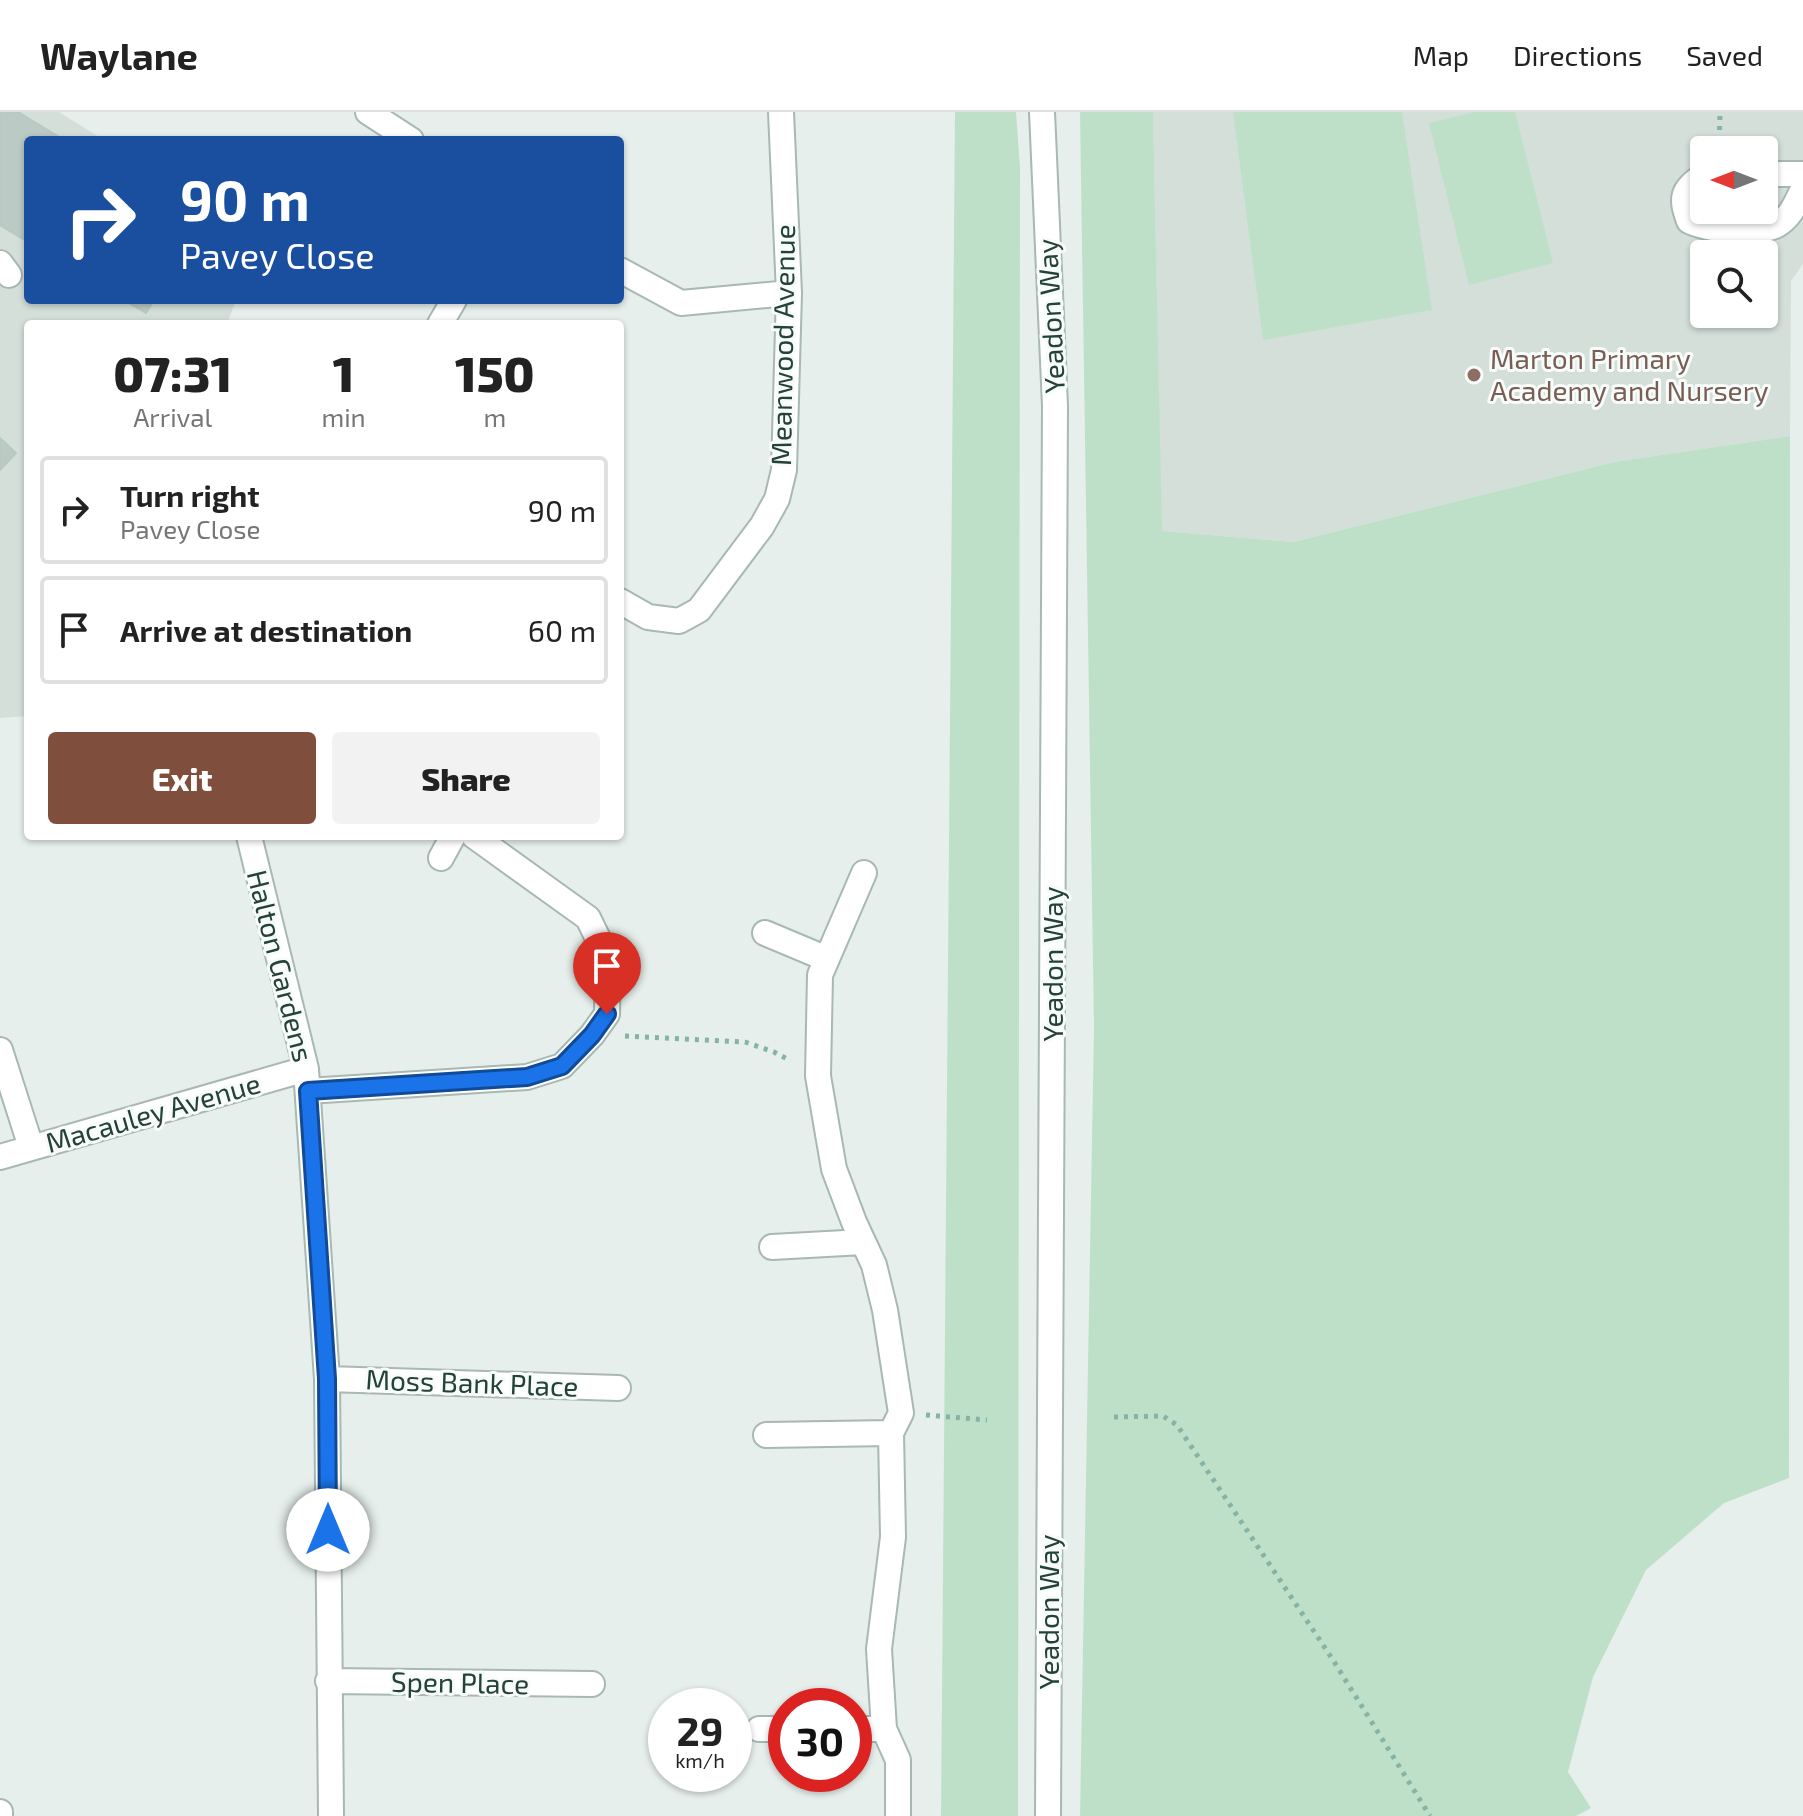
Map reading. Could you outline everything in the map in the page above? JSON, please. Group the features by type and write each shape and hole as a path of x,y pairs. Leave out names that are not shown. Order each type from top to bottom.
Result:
{"street":[{"path":"368,112 405,136"},
{"name":"Meanwood Avenue","path":"624,603 648,617 679,621 699,610 762,526 777,499 784,470 789,293 781,112"},
{"name":"Yeadon Way","path":"1042,112 1055,406 1048,1816"},
{"path":"1778,174 1803,174"},
{"path":"1690,185 1682,203 1690,222"},
{"path":"1695,224 1704,229 1751,230 1775,226 1792,211 1803,189"},
{"path":"1728,240 1733,229"},
{"path":"624,272 681,303 789,293"},
{"name":"Halton Gardens","path":"250,840 307,1080 327,1379 331,1816"},
{"path":"441,858 451,840"},
{"path":"480,840 588,918 608,959 607,1014 592,1035"},
{"path":"864,873 820,975 818,1076 834,1169 874,1265 885,1310 896,1423 893,1537 879,1649 884,1729 898,1760 898,1816"},
{"path":"765,933 827,959"},
{"name":"Macauley Avenue","path":"0,1157 307,1080 527,1077 562,1066 592,1035"},
{"path":"0,1050 31,1147"},
{"path":"772,1247 863,1242"},
{"name":"Moss Bank Place","path":"327,1379 618,1388"},
{"path":"766,1435 896,1423"},
{"name":"Spen Place","path":"328,1681 592,1684"},
{"path":"759,1729 768,1729"},
{"path":"872,1729 884,1729"}],"path":[{"path":"1719,136 1720,112"},
{"path":"592,1035 745,1042 774,1052 818,1076"},
{"path":"1114,1417 1163,1416 1177,1425 1333,1660 1430,1816"},
{"path":"896,1423 987,1420"}],"shaded area":[{"path":"0,112 59,112 98,136 24,136 24,304 234,304 228,320 24,320 24,716 0,718"},
{"name":"Marton Primary Academy and Nursery","path":"1153,112 1803,112 1803,264 1791,281 1790,436 1614,462 1293,542 1161,531"}],"green space":[{"path":"955,112 1016,112 1020,168 1018,1816 941,1816"},
{"path":"1080,112 1153,112 1162,531 1293,542 1614,462 1790,436 1789,1478 1724,1503 1646,1570 1593,1677 1568,1772 1591,1808 1576,1816 1080,1816 1094,1028"},
{"path":"1233,112 1402,112 1432,310 1263,340"},
{"path":"1474,112 1515,112 1553,263 1469,285 1429,123"}],"building":[{"path":"0,112 18,112 57,136 24,136 24,240 0,225"},
{"path":"131,304 152,304 146,313"},
{"path":"0,438 16,453 0,470"}],"place":[{"name":"Marton Primary Academy and Nursery","path":"1474,375"}],"route":[{"path":"328,1530 327,1379 308,1091 527,1077 562,1066 607,1014"}]}
